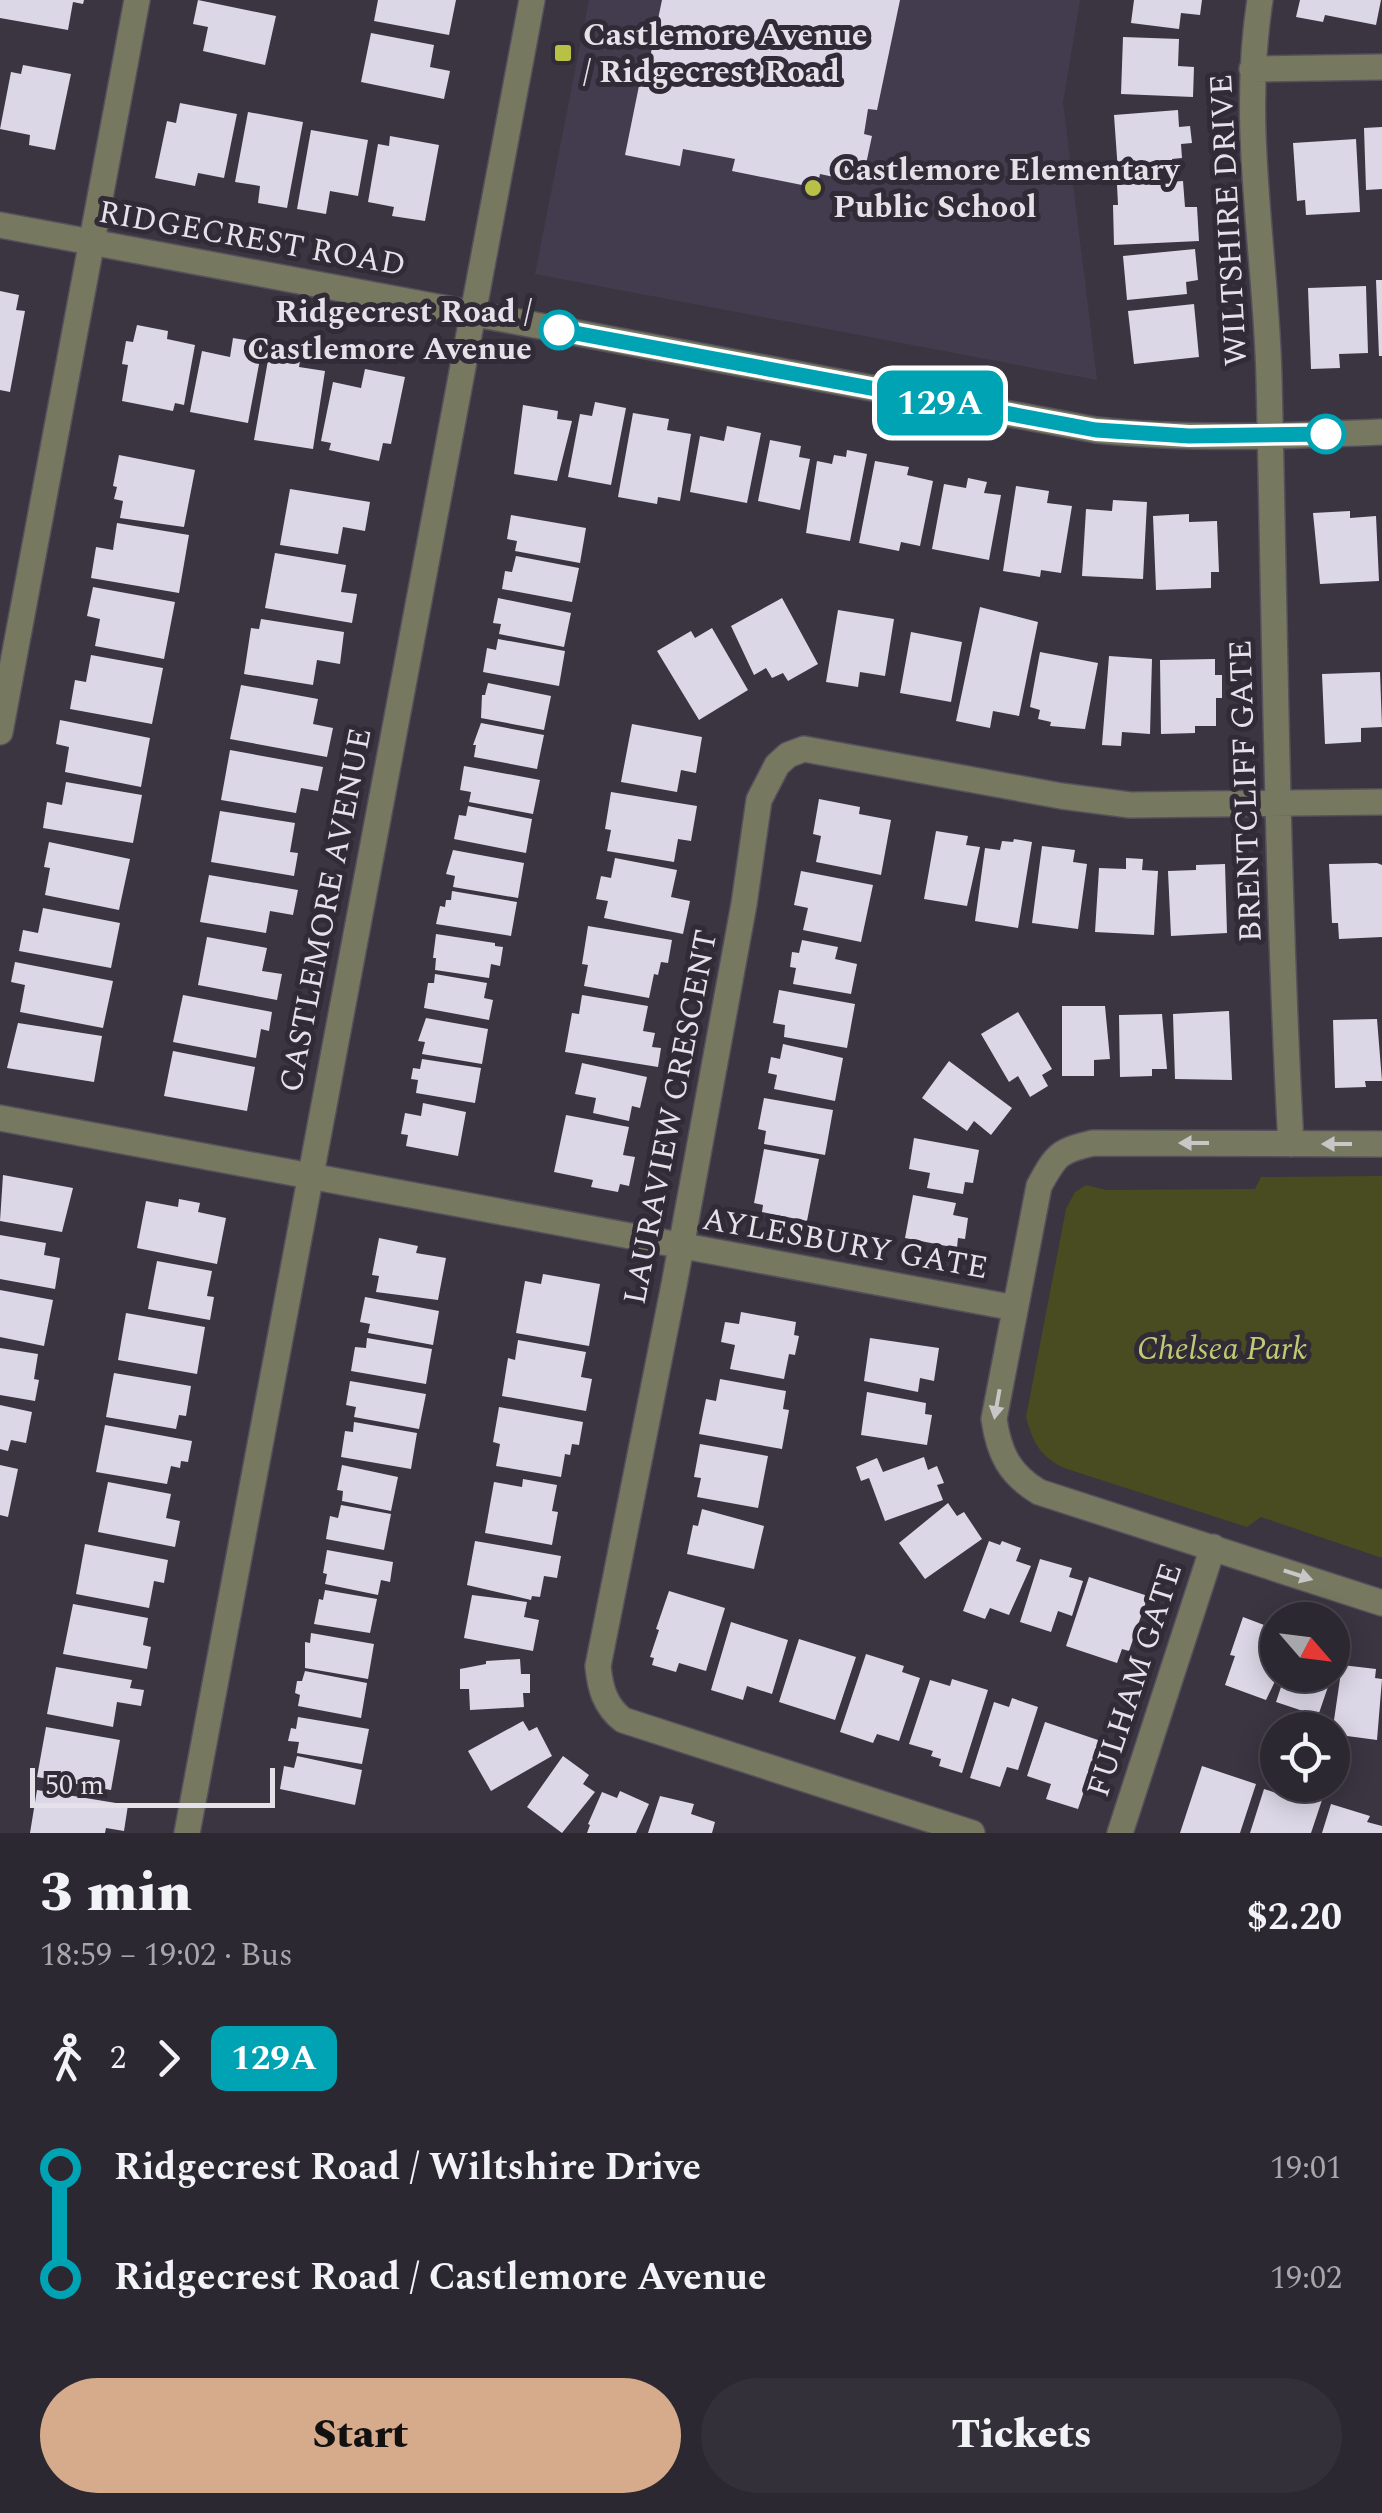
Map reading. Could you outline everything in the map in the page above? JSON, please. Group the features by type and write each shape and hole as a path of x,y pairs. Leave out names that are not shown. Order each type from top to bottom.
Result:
{"street":[{"path":"0,732 137,0"},
{"name":"CASTLEMORE AVENUE","path":"187,1833 532,0"},
{"name":"WILTSHIRE DRIVE","path":"1260,0 1252,69 1252,134 1267,325 1269,437"},
{"path":"1252,69 1382,67"},
{"name":"RIDGECREST ROAD","path":"0,225 1096,430 1142,435 1269,437 1382,432"},
{"name":"BRENTCLIFF GATE","path":"1269,437 1291,1144"},
{"name":"LAURAVIEW CRESCENT","path":"972,1833 624,1720 607,1703 600,1685 598,1666 744,904 759,800 768,778 788,755 804,749 1130,806 1382,802"},
{"name":"AYLESBURY GATE","path":"0,1118 1015,1308"},
{"path":"1382,1144 1093,1143 1066,1149 1051,1164 1039,1186 994,1419 1002,1456 1018,1480 1038,1492 1382,1603"},
{"name":"FULHAM GATE","path":"1120,1833 1213,1548"}],"shaded area":[{"name":"Castlemore Elementary Public School","path":"589,0 1080,0 1063,102 1097,380 535,274"}],"green space":[{"name":"Chelsea Park","path":"1382,1176 1382,1558 1261,1517 1247,1527 1064,1468 1039,1448 1026,1417 1066,1209 1075,1192 1086,1185 1106,1190 1255,1189 1261,1177"}],"building":[{"path":"0,0 84,0 83,4 73,2 68,30 0,18"},
{"path":"198,0 276,16 265,65 203,51 208,27 193,24"},
{"path":"378,0 456,0 449,35 374,21"},
{"path":"662,0 900,0 877,110 868,109 864,134 872,136 862,183 820,174 817,188 732,171 735,159 683,149 680,166 625,155 643,66 648,67"},
{"path":"1134,0 1202,0 1200,15 1181,13 1179,29 1131,23"},
{"path":"1300,0 1381,0 1376,25 1325,15 1323,22 1296,17"},
{"path":"371,33 434,45 430,67 450,71 444,99 361,82"},
{"path":"1123,37 1179,39 1178,66 1194,67 1193,97 1121,94"},
{"path":"23,65 71,74 55,150 29,145 30,135 0,129 11,72 21,74"},
{"path":"180,103 237,114 224,178 198,173 195,186 155,178 167,121 176,123"},
{"path":"1178,110 1179,127 1190,126 1192,143 1181,144 1182,158 1172,159 1173,168 1118,172 1114,115"},
{"path":"248,112 303,122 287,208 258,203 260,186 235,182"},
{"path":"1382,127 1382,189 1366,190 1364,128"},
{"path":"311,130 368,140 358,196 330,191 326,214 297,209"},
{"path":"390,136 439,145 425,221 392,216 394,207 368,202 378,144 389,146"},
{"path":"1356,139 1360,212 1306,215 1305,200 1297,201 1293,143"},
{"path":"1183,181 1185,207 1197,207 1199,241 1114,245 1117,185"},
{"path":"1195,249 1198,280 1186,282 1187,294 1127,300 1123,256"},
{"path":"1376,280 1382,280 1382,356 1379,356"},
{"path":"1366,286 1368,353 1339,354 1340,368 1311,369 1308,288"},
{"path":"0,291 19,295 16,310 25,311 10,392 0,390"},
{"path":"1194,304 1199,357 1134,364 1128,311"},
{"path":"137,325 168,331 167,339 195,345 184,405 175,403 173,411 122,401 128,365 122,364 126,341 133,342"},
{"path":"233,338 263,343 248,423 190,412 202,351 230,357"},
{"path":"271,343 302,348 299,367 325,371 313,449 254,440"},
{"path":"365,369 405,377 391,444 383,443 379,461 329,450 331,443 321,441 333,382 361,388"},
{"path":"595,402 626,408 611,485 568,477 580,414 592,416"},
{"path":"523,405 558,411 557,419 572,421 557,481 514,474"},
{"path":"633,413 669,419 667,430 691,434 680,501 658,497 657,504 618,497"},
{"path":"727,426 761,433 747,503 690,492 700,436 724,441"},
{"path":"770,440 801,446 799,457 810,459 800,510 758,501"},
{"path":"847,450 867,454 850,541 806,533 817,461 832,464 834,455 846,457"},
{"path":"119,455 195,470 184,527 120,518 123,501 114,499 117,487 113,486"},
{"path":"875,461 909,467 907,475 933,481 920,546 901,542 899,551 859,543"},
{"path":"968,478 987,482 984,493 1001,495 989,560 932,549 944,484 966,488"},
{"path":"1016,486 1049,491 1047,503 1072,506 1061,573 1041,570 1040,577 1003,571"},
{"path":"290,489 370,502 365,531 343,527 338,554 280,545"},
{"path":"1113,500 1147,502 1143,579 1082,576 1086,509 1112,511"},
{"path":"1350,511 1350,518 1376,516 1379,581 1320,584 1313,513"},
{"path":"1189,514 1189,522 1217,521 1219,572 1211,572 1211,588 1156,590 1153,516"},
{"path":"511,515 586,528 580,563 515,551 517,541 507,539"},
{"path":"117,523 189,535 179,593 91,578 96,547 113,550"},
{"path":"275,553 346,565 341,592 357,594 352,623 265,608"},
{"path":"516,556 579,568 572,602 502,589 505,571 512,572"},
{"path":"93,587 175,602 164,659 95,646 100,619 87,616"},
{"path":"498,598 571,613 564,647 499,634 501,624 493,623"},
{"path":"782,598 818,664 788,681 783,673 772,678 766,668 754,675 731,626"},
{"path":"980,607 1038,622 1019,716 993,711 990,728 956,721"},
{"path":"838,610 894,619 885,676 860,672 858,687 826,682"},
{"path":"261,619 344,632 340,664 317,660 313,685 244,674 251,628 259,629"},
{"path":"712,628 748,690 699,720 657,651 691,631 695,638"},
{"path":"911,632 962,642 951,702 900,693"},
{"path":"498,639 565,651 559,686 483,672 487,648 496,650"},
{"path":"1040,652 1098,663 1085,729 1050,726 1051,722 1038,719 1040,710 1030,707"},
{"path":"91,655 163,668 152,724 70,709 75,680 86,682"},
{"path":"1109,656 1152,659 1150,734 1122,732 1121,746 1102,745"},
{"path":"1215,659 1215,675 1222,675 1222,698 1216,698 1216,726 1195,726 1195,733 1161,734 1160,660"},
{"path":"1380,672 1382,727 1361,728 1361,742 1325,744 1322,674"},
{"path":"488,683 551,696 544,730 481,718 482,695"},
{"path":"241,685 318,699 313,724 333,728 327,757 230,739"},
{"path":"60,720 150,738 141,787 65,772 69,747 56,744"},
{"path":"481,723 544,735 537,769 474,757 473,745"},
{"path":"632,724 702,737 696,773 681,770 677,792 621,782"},
{"path":"230,750 323,767 318,791 301,788 296,813 221,800"},
{"path":"464,766 540,780 533,814 469,802 471,792 460,790"},
{"path":"66,782 142,795 133,843 43,828 47,802 62,805"},
{"path":"611,792 697,806 691,841 678,839 674,862 607,851 611,830 605,829"},
{"path":"819,799 860,807 859,814 891,820 881,875 816,862 821,836 813,834"},
{"path":"468,806 532,819 526,853 454,839 459,815 466,816"},
{"path":"220,811 295,823 290,852 298,853 294,876 211,862"},
{"path":"936,831 968,836 966,845 980,847 967,906 924,899"},
{"path":"1002,841 1032,842 1018,928 975,921 985,848 1000,850"},
{"path":"49,842 130,859 119,910 45,895 50,868 44,867"},
{"path":"1042,846 1075,850 1073,862 1087,864 1078,929 1032,923"},
{"path":"453,850 524,863 518,898 453,887 455,876 446,874"},
{"path":"615,858 677,870 671,897 690,901 683,934 604,918 608,901 596,899 601,876 611,878"},
{"path":"1126,858 1143,859 1142,870 1158,871 1154,935 1095,932 1099,868 1126,869"},
{"path":"1225,864 1227,933 1171,936 1168,871"},
{"path":"1329,864 1382,865 1382,937 1339,939 1338,923 1332,923"},
{"path":"801,871 873,885 861,942 803,930 808,908 794,905"},
{"path":"209,875 298,890 293,915 270,911 266,933 200,922"},
{"path":"452,891 517,902 511,936 436,924 440,906 445,907 446,900 451,900"},
{"path":"43,908 120,923 111,968 19,951 23,930 38,933"},
{"path":"588,926 672,940 668,963 661,962 658,975 654,974 649,998 584,986 588,965 582,964"},
{"path":"436,934 503,947 500,966 491,964 489,978 435,970"},
{"path":"207,937 267,948 262,971 282,974 277,1000 198,985"},
{"path":"802,940 838,947 835,959 857,964 851,994 793,984 796,968 790,967 792,952 799,953"},
{"path":"15,962 113,981 103,1028 20,1012 25,985 11,982"},
{"path":"435,974 487,983 484,998 493,1000 489,1020 424,1008 428,983 434,983"},
{"path":"779,990 855,1004 847,1048 784,1037 785,1025 773,1023"},
{"path":"183,995 272,1012 269,1031 261,1029 256,1058 173,1042"},
{"path":"582,995 648,1006 643,1031 655,1033 652,1047 661,1048 658,1067 565,1052 572,1013 579,1014"},
{"path":"1062,1006 1105,1006 1110,1059 1094,1060 1094,1076 1062,1076"},
{"path":"1229,1011 1232,1080 1175,1079 1173,1014"},
{"path":"1018,1012 1052,1069 1042,1075 1048,1086 1030,1097 1018,1076 1009,1082 981,1034"},
{"path":"1162,1014 1167,1069 1152,1069 1152,1076 1120,1077 1119,1015"},
{"path":"426,1018 488,1029 482,1064 422,1054 425,1042 418,1041"},
{"path":"1377,1019 1382,1081 1365,1081 1366,1087 1335,1088 1333,1020"},
{"path":"18,1023 102,1036 94,1082 7,1068"},
{"path":"783,1044 843,1058 835,1101 774,1089 777,1075 768,1073 771,1057 780,1059"},
{"path":"173,1051 255,1067 247,1111 164,1096"},
{"path":"422,1059 481,1068 475,1103 416,1093 418,1080 411,1079 413,1068 420,1069"},
{"path":"949,1061 1012,1108 991,1135 974,1121 967,1131 922,1098"},
{"path":"582,1063 647,1077 640,1108 632,1106 629,1121 593,1113 596,1098 575,1094"},
{"path":"764,1098 833,1110 825,1155 764,1144 766,1131 758,1129"},
{"path":"423,1103 466,1112 458,1156 406,1146 408,1135 401,1134 405,1113 421,1116"},
{"path":"566,1115 629,1127 623,1155 635,1157 629,1186 620,1184 618,1192 591,1187 593,1180 554,1172"},
{"path":"914,1138 979,1150 973,1183 965,1182 963,1194 927,1188 930,1173 909,1169"},
{"path":"764,1149 819,1159 807,1221 762,1212 763,1205 754,1203"},
{"path":"3,1175 73,1188 62,1232 0,1221"},
{"path":"913,1195 956,1203 953,1215 968,1218 965,1239 958,1238 957,1248 905,1238"},
{"path":"179,1199 200,1203 198,1212 226,1218 217,1264 137,1248 146,1201 178,1207"},
{"path":"0,1235 46,1243 44,1255 60,1258 55,1289 0,1279"},
{"path":"379,1238 418,1246 416,1253 446,1258 438,1300 376,1292 379,1276 372,1275"},
{"path":"157,1261 212,1271 207,1296 214,1297 210,1320 148,1309"},
{"path":"543,1274 600,1284 589,1346 516,1333 525,1281 541,1284"},
{"path":"0,1290 53,1300 44,1346 0,1337"},
{"path":"365,1297 439,1311 433,1345 368,1333 370,1324 360,1322"},
{"path":"741,1312 796,1322 794,1335 799,1336 795,1355 789,1354 784,1379 730,1369 735,1345 721,1342 725,1322 739,1324"},
{"path":"126,1313 205,1327 197,1374 118,1360"},
{"path":"367,1338 432,1349 426,1384 351,1371 355,1347 366,1348"},
{"path":"870,1338 939,1348 934,1381 920,1378 918,1392 864,1381"},
{"path":"518,1340 586,1352 581,1377 592,1379 586,1411 502,1396 508,1358 515,1360"},
{"path":"0,1348 38,1354 35,1401 0,1395"},
{"path":"114,1373 191,1386 186,1416 179,1415 176,1429 106,1417"},
{"path":"720,1379 786,1391 783,1409 789,1410 782,1449 699,1434 706,1399 716,1401"},
{"path":"350,1381 426,1394 419,1429 354,1417 356,1407 346,1405"},
{"path":"867,1392 926,1403 925,1414 932,1415 927,1445 861,1435"},
{"path":"0,1405 32,1412 26,1443 11,1440 8,1451 0,1449"},
{"path":"499,1407 583,1422 579,1445 572,1444 570,1455 565,1454 561,1477 496,1466 500,1444 493,1442"},
{"path":"354,1422 417,1433 411,1469 341,1457 345,1431 353,1432"},
{"path":"105,1425 192,1441 188,1462 181,1461 180,1468 171,1466 167,1484 96,1472"},
{"path":"700,1444 768,1456 758,1508 697,1497 701,1478 694,1477"},
{"path":"924,1457 928,1470 937,1466 944,1483 937,1485 943,1500 885,1521 869,1478 861,1481 856,1467 877,1458 883,1472"},
{"path":"0,1465 18,1469 8,1517 0,1515"},
{"path":"342,1465 398,1477 391,1511 342,1501 343,1491 337,1490"},
{"path":"523,1479 557,1485 552,1511 558,1512 552,1545 485,1533 494,1482 522,1487"},
{"path":"108,1482 171,1494 166,1518 180,1521 175,1547 98,1532"},
{"path":"948,1503 957,1516 964,1512 982,1539 925,1579 899,1543"},
{"path":"341,1505 391,1514 384,1550 326,1539 330,1516 338,1518"},
{"path":"702,1509 764,1526 754,1569 687,1554 693,1525 698,1526"},
{"path":"475,1541 561,1556 557,1578 544,1576 540,1597 532,1596 531,1600 467,1585"},
{"path":"989,1541 1021,1548 1016,1561 1031,1566 1009,1615 990,1608 985,1619 963,1611"},
{"path":"85,1544 168,1560 164,1583 154,1581 149,1608 76,1594"},
{"path":"327,1550 393,1562 390,1582 381,1580 378,1595 325,1584"},
{"path":"1040,1559 1072,1568 1069,1577 1083,1581 1072,1616 1058,1611 1051,1632 1020,1622"},
{"path":"1089,1577 1148,1596 1129,1651 1122,1649 1117,1663 1066,1646"},
{"path":"325,1590 377,1599 370,1633 314,1624"},
{"path":"669,1591 725,1608 706,1671 679,1663 676,1672 652,1665 654,1658 650,1657 659,1630 656,1629"},
{"path":"472,1595 527,1602 524,1617 539,1620 533,1651 464,1638"},
{"path":"73,1604 148,1618 143,1645 151,1647 147,1669 63,1654"},
{"path":"1243,1617 1260,1624 1260,1692 1270,1692 1266,1700 1225,1685 1235,1656 1230,1655"},
{"path":"731,1622 788,1640 772,1694 747,1686 743,1700 711,1690"},
{"path":"311,1633 374,1644 368,1679 305,1668 305,1642 310,1643"},
{"path":"799,1639 856,1657 835,1720 779,1702"},
{"path":"866,1654 904,1666 902,1672 920,1678 899,1741 877,1734 873,1743 840,1732"},
{"path":"520,1659 521,1674 530,1674 530,1693 523,1693 524,1707 470,1710 469,1689 460,1689 460,1669 486,1661"},
{"path":"1350,1666 1376,1669 1375,1678 1382,1679 1377,1740 1350,1736 1350,1712 1335,1712 1338,1692 1350,1692"},
{"path":"56,1667 132,1680 130,1688 144,1690 141,1706 117,1702 113,1727 47,1714"},
{"path":"305,1671 367,1683 361,1718 298,1706 297,1681 302,1681"},
{"path":"952,1679 988,1690 962,1773 939,1766 941,1759 931,1756 933,1751 909,1744 930,1680 950,1686"},
{"path":"1279,1692 1326,1692 1319,1712 1306,1712 1276,1702"},
{"path":"1012,1698 1038,1707 1018,1770 1007,1767 1000,1787 970,1778 994,1702 1009,1707"},
{"path":"298,1717 369,1729 362,1764 297,1753 299,1742 288,1741"},
{"path":"523,1721 529,1731 537,1727 552,1756 491,1791 468,1751"},
{"path":"1045,1722 1101,1741 1078,1809 1046,1799 1051,1784 1027,1776"},
{"path":"46,1727 120,1740 111,1790 37,1777"},
{"path":"297,1756 362,1770 355,1805 280,1789 284,1766 294,1768"},
{"path":"563,1756 589,1775 583,1784 595,1792 562,1833 527,1807"},
{"path":"1202,1766 1256,1784 1240,1833 1180,1833"},
{"path":"37,1790 128,1805 124,1831 106,1828 105,1833 30,1833"},
{"path":"620,1791 649,1804 636,1833 587,1833 602,1792 617,1798"},
{"path":"660,1796 694,1804 691,1814 715,1822 712,1833 648,1833"},
{"path":"1260,1802 1321,1802 1311,1833 1250,1833"},
{"path":"1331,1804 1370,1816 1367,1822 1382,1826 1382,1833 1322,1833"}],"bus line":[{"name":"129A","path":"559,330 1096,430 1189,436 1326,434"}],"place":[{"name":"Castlemore Avenue / Ridgecrest Road","path":"563,53"},
{"name":"Castlemore Elementary Public School","path":"813,188"},
{"name":"Ridgecrest Road / Castlemore Avenue","path":"559,330"}]}
